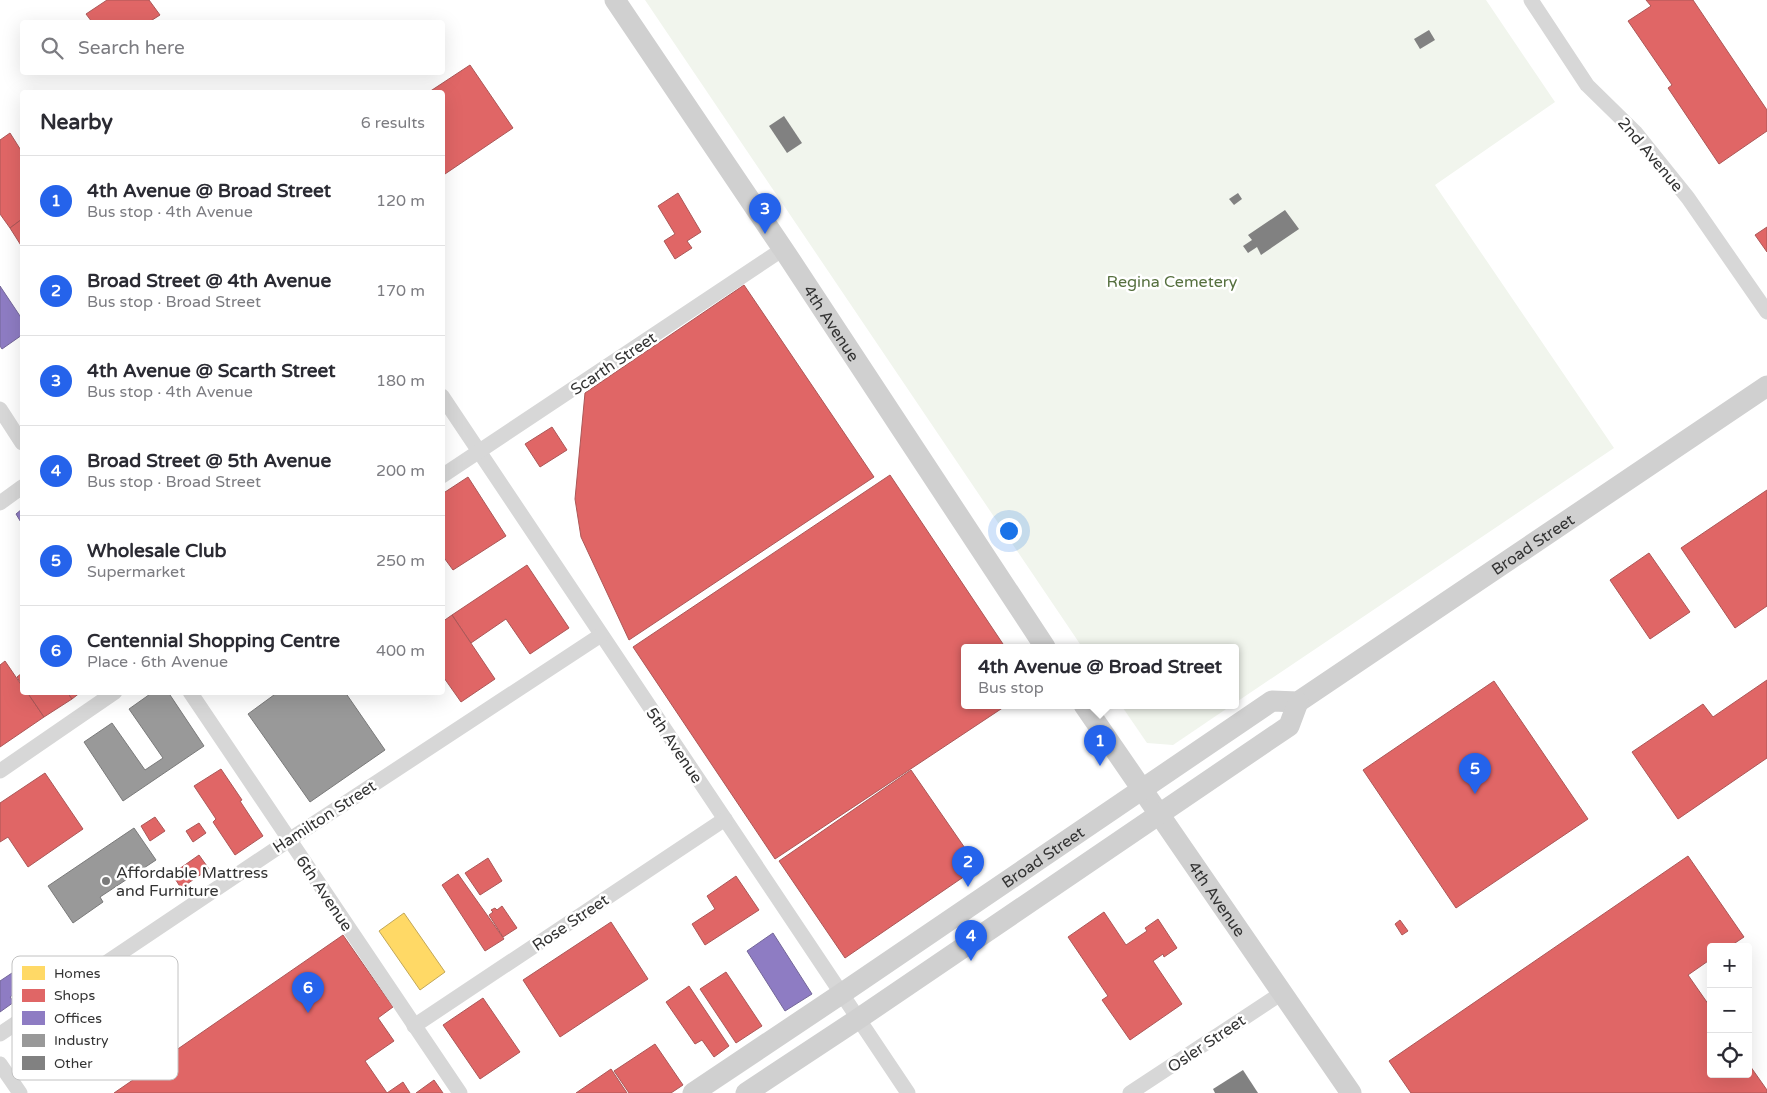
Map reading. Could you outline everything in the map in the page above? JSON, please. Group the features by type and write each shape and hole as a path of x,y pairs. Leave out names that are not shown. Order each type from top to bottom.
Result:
{"main road":[{"name":"4th Avenue","path":"615,0 783,249 1043,644"},
{"name":"Broad Street","path":"746,1093 858,1019 1288,726 1298,702 1767,386"},
{"name":"Broad Street","path":"693,1093 1272,702 1298,702"},
{"name":"4th Avenue","path":"1087,709 1351,1093"}],"street":[{"name":"2nd Avenue","path":"1531,0 1587,85 1635,132 1683,192 1767,312"},
{"name":"Scarth Street","path":"445,474 783,249"},
{"name":"5th Avenue","path":"445,400 908,1093"},
{"path":"0,409 20,440"},
{"path":"0,503 20,488"},
{"name":"Hamilton Street","path":"116,956 601,635"},
{"path":"0,771 111,695"},
{"name":"6th Avenue","path":"192,695 460,1093"},
{"name":"Rose Street","path":"414,1026 726,819"},
{"name":"Osler Street","path":"1130,1093 1282,993"},
{"name":"Hamilton Street","path":"0,1034 12,1026"},
{"path":"0,1064 20,1093"}],"green space":[{"name":"Regina Cemetery","path":"645,0 1486,0 1555,102 1435,185 1614,448 1239,700 1239,644 1080,644"},
{"path":"1124,709 1226,709 1173,745 1147,743"}],"building: Homes":[{"path":"404,913 445,972 420,990 379,931"}],"building: Shops":[{"path":"107,0 149,0 160,15 152,20 90,20 86,14"},
{"path":"1646,0 1693,0 1767,110 1767,131 1719,164 1668,88 1672,85 1628,21 1651,6"},
{"path":"470,65 513,128 445,174 445,90 432,90"},
{"path":"10,133 20,149 20,220 10,228 0,214 0,140"},
{"path":"678,193 701,232 687,241 692,248 675,259 664,241 675,234 658,206"},
{"path":"20,220 20,244 10,228"},
{"path":"1767,227 1767,252 1755,235"},
{"path":"744,285 874,477 629,640 581,537 575,499 585,393"},
{"path":"552,427 567,450 540,467 525,444"},
{"path":"890,475 1003,644 961,644 961,709 1001,709 775,859 633,647"},
{"path":"468,477 506,536 453,570 445,559 445,492"},
{"path":"1767,490 1767,606 1735,628 1681,548"},
{"path":"1649,553 1690,612 1650,639 1610,580"},
{"path":"527,565 569,628 530,654 506,619 471,643 452,615"},
{"path":"452,615 495,679 461,702 445,679 445,620"},
{"path":"5,661 20,683 20,695 29,695 44,717 0,747 0,665"},
{"path":"1767,680 1767,758 1678,819 1632,752 1703,704 1713,717"},
{"path":"1494,681 1588,819 1456,908 1363,770"},
{"path":"29,695 69,695 72,699 44,717"},
{"path":"69,695 77,695 72,699"},
{"path":"221,769 263,836 235,855 213,822 216,819 194,786"},
{"path":"911,770 978,867 845,958 779,861"},
{"path":"45,773 83,829 28,867 8,837 0,842 0,803"},
{"path":"155,817 165,831 150,841 141,826"},
{"path":"199,823 206,833 193,842 186,831"},
{"path":"199,855 209,869 181,888 172,874"},
{"path":"1688,856 1744,937 1735,943 1707,943 1707,962 1688,975 1707,1002 1707,1078 1752,1078 1752,1069 1767,1090 1767,1093 1411,1093 1389,1061"},
{"path":"488,858 502,881 480,895 465,873"},
{"path":"458,874 504,939 485,951 442,885"},
{"path":"736,876 759,910 705,945 692,924 715,909 707,896"},
{"path":"502,906 517,928 503,937 489,915 493,912 491,910 495,908 497,910"},
{"path":"1104,912 1126,945 1147,931 1145,928 1158,919 1177,948 1164,957 1163,954 1153,961 1182,1004 1130,1040 1102,1000 1108,996 1068,937"},
{"path":"1400,920 1408,931 1402,935 1395,924"},
{"path":"611,922 648,979 560,1037 523,980"},
{"path":"343,935 393,1007 378,1018 394,1041 365,1061 387,1093 114,1093 133,1080 178,1080 178,1049"},
{"path":"726,972 762,1026 736,1043 700,989"},
{"path":"689,986 729,1046 714,1057 702,1040 695,1044 666,1002"},
{"path":"483,998 520,1052 480,1079 443,1025"},
{"path":"655,1044 683,1085 671,1093 629,1093 614,1071"},
{"path":"611,1069 627,1093 576,1093"},
{"path":"434,1080 443,1093 416,1093"},
{"path":"403,1082 410,1093 387,1093"}],"building: Offices":[{"path":"0,286 20,316 20,336 2,349 0,346"},
{"path":"20,511 20,521 16,514"},
{"path":"773,933 812,994 785,1011 747,951"},
{"path":"12,973 12,996 10,997 12,1003 0,1012 0,981"}],"building: Industry":[{"path":"149,695 170,695 204,746 123,801 84,742 112,723 145,770 163,758 129,709"},
{"path":"274,695 347,695 385,750 310,802 248,714"},
{"path":"134,828 156,860 100,897 103,902 73,923 48,886"}],"building: Other":[{"path":"1429,30 1435,40 1420,49 1414,39"},
{"path":"784,116 802,143 787,153 769,126"},
{"path":"1238,193 1242,199 1234,205 1229,199"},
{"path":"1285,210 1299,229 1261,255 1257,247 1248,253 1243,246 1252,240 1248,235"},
{"path":"1243,1070 1258,1093 1215,1093 1213,1089"}],"place":[{"name":"4th Avenue @ Scarth Street","path":"765,234"},
{"name":"4th Avenue @ Broad Street","path":"1100,766"},
{"name":"Wholesale Club","path":"1475,794"},
{"name":"Affordable Mattress and Furniture","path":"106,881"},
{"name":"Broad Street @ 4th Avenue","path":"968,887"},
{"name":"Broad Street @ 5th Avenue","path":"971,961"},
{"name":"Centennial Shopping Centre","path":"308,1013"}]}
